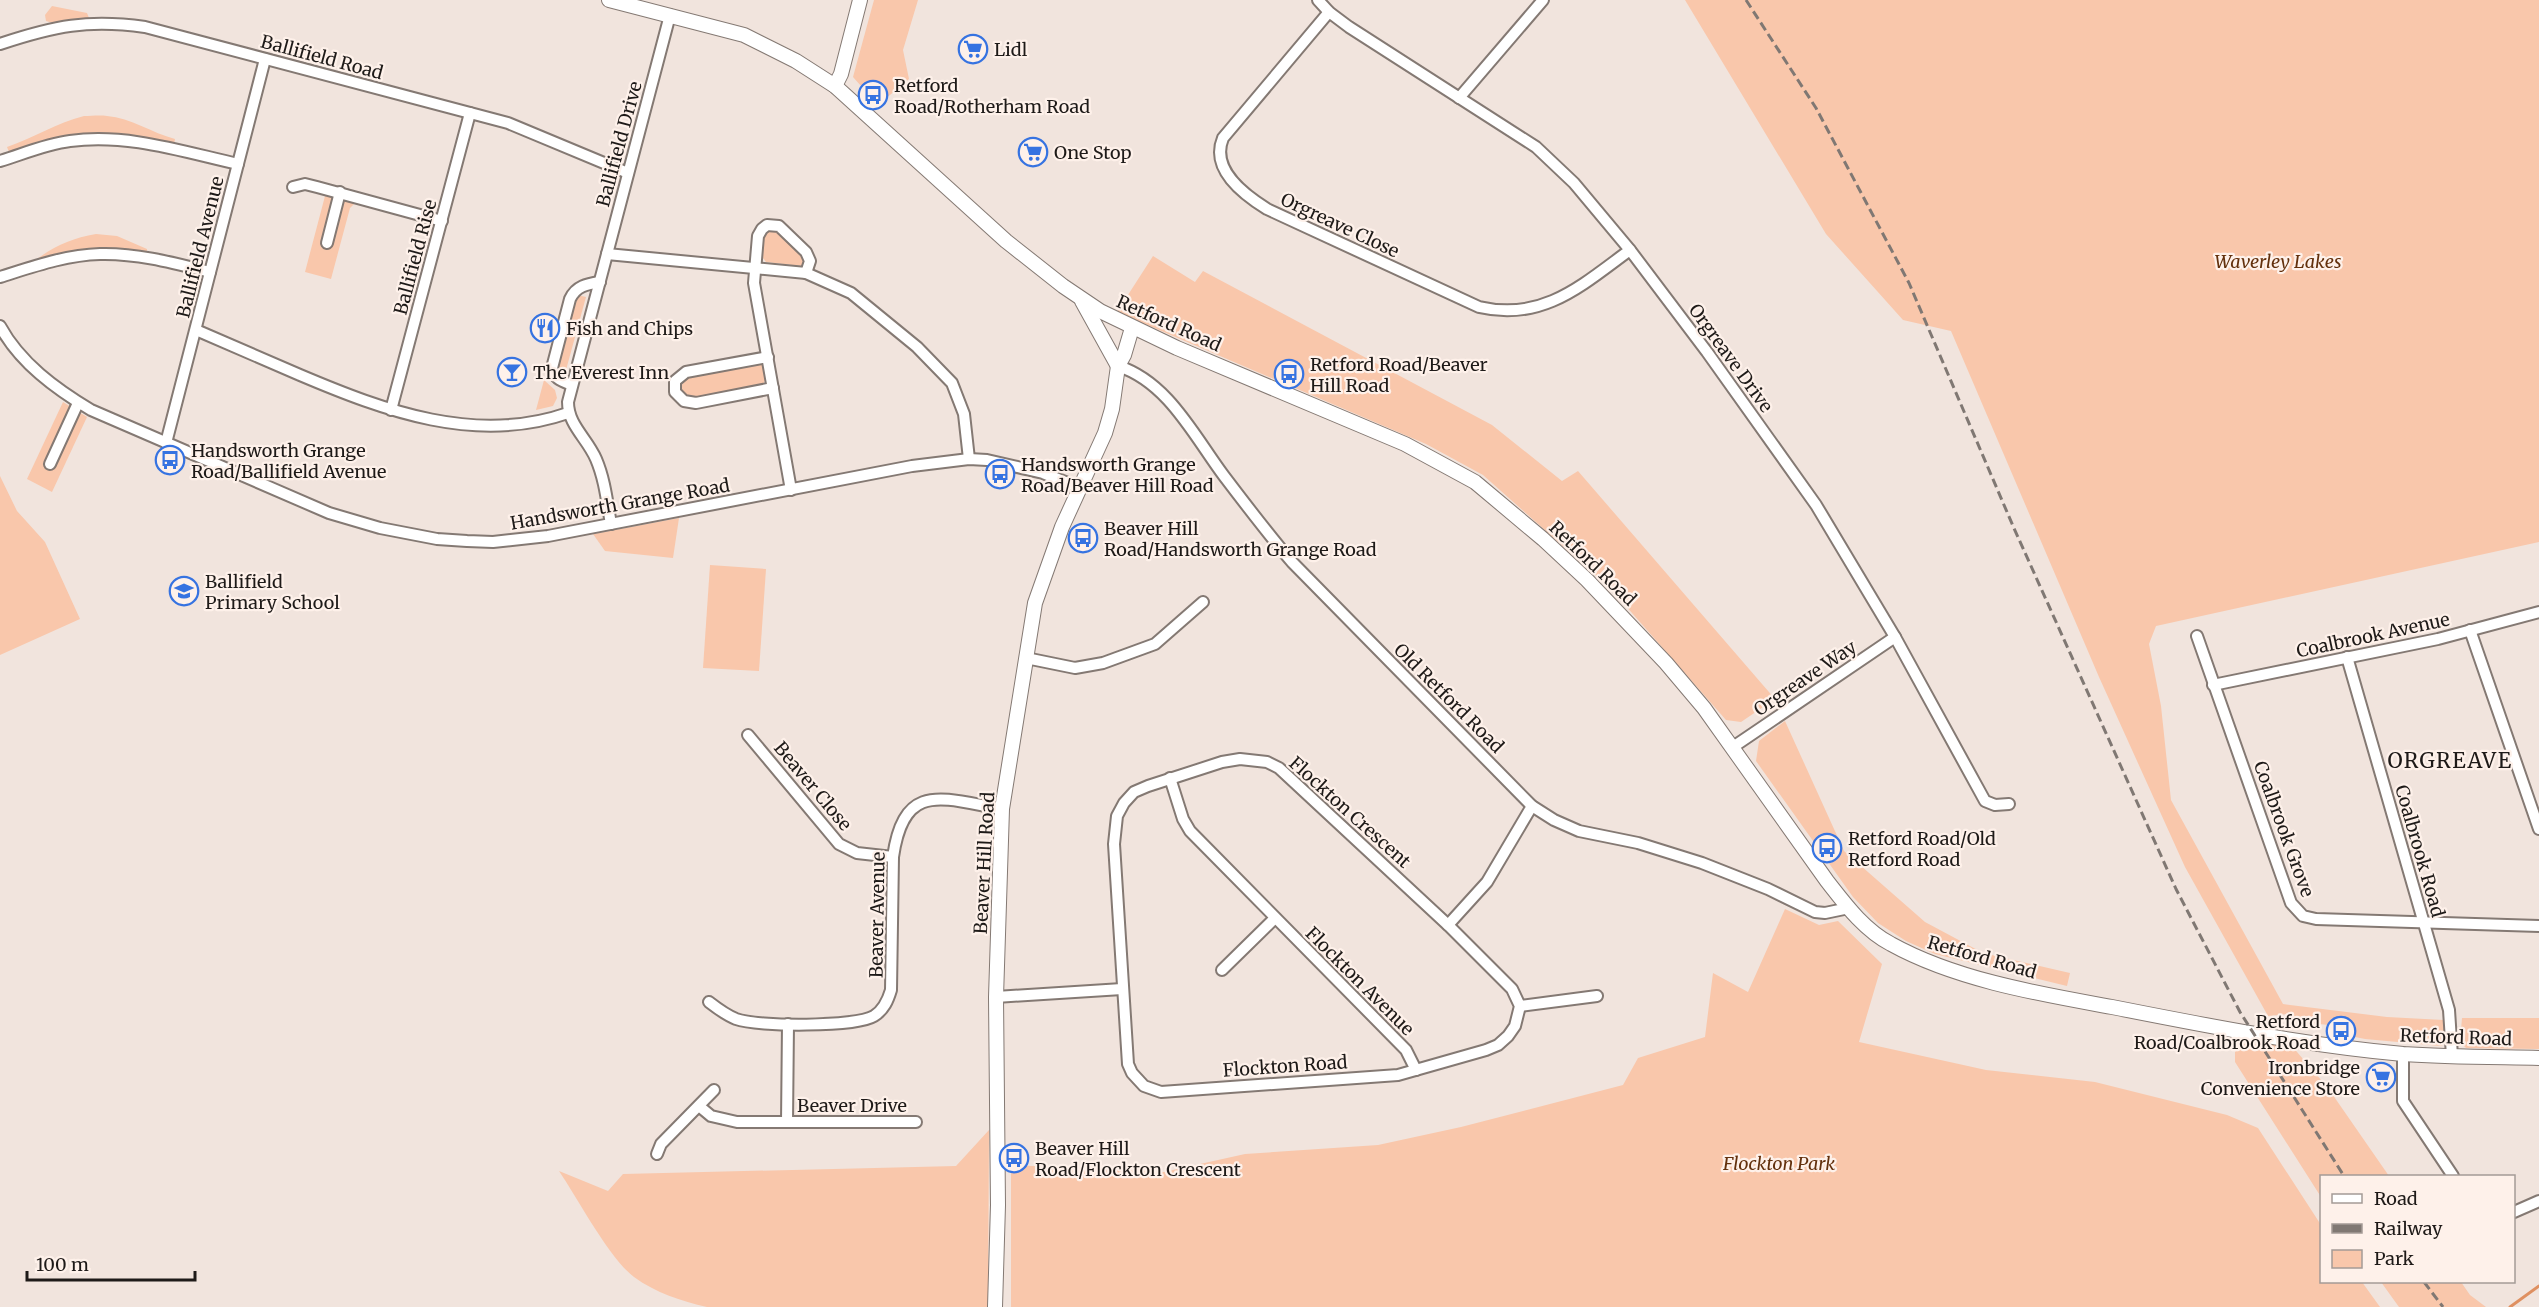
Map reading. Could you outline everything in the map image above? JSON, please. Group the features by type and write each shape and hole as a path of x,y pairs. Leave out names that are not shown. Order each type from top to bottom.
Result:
{"main road":[{"name":"Retford Road","path":"609,0 744,35 796,61 835,86 996,233 1081,299 1132,328 1405,444 1475,482 1587,579 1666,663 1733,747 1827,881 1849,908 1877,936 1890,944 1943,968 1978,978 2067,999 2216,1027 2403,1053 2539,1058"},
{"path":"835,86 841,74 860,0"},
{"path":"1081,299 1115,361"},
{"name":"Beaver Hill Road","path":"995,1307 998,1205 996,997 1002,809 1035,603 1042,579 1105,433 1112,409 1115,320"},
{"name":"Beaver Hill Road","path":"1115,361 1124,355 1132,328"}],"street":[{"path":"1459,98 1544,0"},
{"name":"Orgreave Drive","path":"1321,1 1329,12 1536,147 1574,183 1630,250 1707,352 1797,478 1895,637 1985,801 1995,805 2009,804"},
{"name":"Orgreave Close","path":"1329,12 1223,138 1219,148 1222,165 1249,198 1276,213 1469,303 1495,311 1527,310 1564,297 1630,250"},
{"name":"Ballifield Drive","path":"568,413 572,385 670,15"},
{"name":"Ballifield Road","path":"0,44 61,26 100,22 145,27 470,113 537,133 628,173"},
{"name":"Ballifield Avenue","path":"166,443 266,59"},
{"name":"Ballifield Rise","path":"391,410 470,113"},
{"path":"0,161 59,143 100,140 146,144 238,164"},
{"path":"293,187 305,184 442,221"},
{"path":"327,243 340,192"},
{"path":"791,490 754,283 758,236 762,229 773,225 778,226 806,252 810,261 806,273"},
{"path":"0,278 62,259 99,254 140,257 210,272"},
{"path":"607,254 806,273 833,284 864,302 944,373 956,390 964,414 969,459"},
{"path":"572,385 558,380 553,374 555,356 573,292 589,283 600,282"},
{"name":"Handsworth Grange Road","path":"0,326 18,352 35,370 78,403 330,513 408,534 438,539 493,542 548,536 912,466 969,459 1015,465 1080,488"},
{"path":"196,330 364,401 440,423 467,426 521,423 550,419 568,413 571,422 597,460 604,483 611,524"},
{"path":"768,357 686,372 675,381 675,392 684,401 696,403 773,388"},
{"name":"Old Retford Road","path":"1115,361 1135,371 1160,392 1265,531 1292,562 1532,806 1554,820 1580,831 1638,843 1702,863 1768,889 1815,912 1833,912 1849,908"},
{"path":"50,464 78,403"},
{"path":"1026,658 1075,668 1103,663 1155,644 1203,602"},
{"name":"Coalbrook Avenue","path":"2213,685 2470,630 2539,612"},
{"path":"2470,630 2539,829"},
{"name":"Coalbrook Grove","path":"2197,636 2291,903 2297,910 2308,919 2539,926"},
{"name":"Orgreave Way","path":"1733,747 1895,637"},
{"name":"Coalbrook Road","path":"2347,657 2449,1011 2452,1056"},
{"name":"Beaver Close","path":"748,735 839,844 857,853 893,857"},
{"name":"Flockton Crescent","path":"1122,988 1114,843 1117,816 1124,803 1134,792 1170,778 1231,760 1254,759 1267,762 1289,776 1448,925"},
{"name":"Flockton Avenue","path":"1170,778 1183,819 1190,831 1406,1050 1416,1070"},
{"name":"Beaver Avenue","path":"709,1002 722,1013 738,1020 757,1023 788,1024 865,1020 883,1009 891,990 893,857 895,841 905,815 913,806 925,800 951,801 1002,809"},
{"path":"1532,806 1487,882 1448,925 1512,989 1520,1006 1597,996"},
{"path":"1222,970 1275,918"},
{"path":"996,997 1122,988"},
{"name":"Flockton Road","path":"1122,988 1128,1064 1137,1080 1152,1090 1161,1092 1398,1075 1454,1061 1498,1045 1515,1026 1520,1006"},
{"name":"Beaver Drive","path":"787,1122 788,1024"},
{"path":"2403,1053 2403,1101 2452,1175"},
{"path":"657,1154 660,1144 714,1090"},
{"name":"Beaver Drive","path":"699,1106 711,1116 723,1120 916,1122"},
{"path":"2515,1212 2539,1201"}],"green space":[{"path":"874,0 918,0 903,50 909,79 878,105 853,77"},
{"name":"Waverley Lakes","path":"1685,0 2539,0 2539,542 2156,626 2149,644 2161,706 2171,800 2283,1004 2387,1017 2444,1020 2445,1043 2441,1046 2365,1039 2345,1035 2344,1027 2288,1020 2288,1014 2268,1016 2185,867 2099,677 1951,331 1903,320 1826,234"},
{"path":"52,6 87,13 89,18 53,23 46,21 45,15"},
{"path":"84,116 116,117 175,139 174,145 129,137 91,135 52,140 9,152 7,147"},
{"path":"325,196 356,202 350,208 331,279 305,272"},
{"path":"770,229 776,230 804,256 805,263 801,266 766,262 760,254 761,236"},
{"path":"96,234 117,236 147,249 147,252 92,250 37,259 65,243"},
{"path":"1153,256 1195,282 1203,271 1492,425 1562,481 1578,471 1775,699 1741,722 1726,720 1610,588 1483,475 1426,444 1117,312"},
{"path":"577,295 586,297 566,370 556,367"},
{"path":"758,363 764,366 766,378 763,385 697,397 687,395 681,387 685,378 692,374"},
{"path":"544,380 555,390 557,398 553,406 536,410"},
{"path":"63,402 87,417 52,492 27,479"},
{"path":"0,476 17,511 45,542 80,619 0,655"},
{"path":"679,518 673,558 605,551 593,534"},
{"path":"710,565 766,569 759,671 703,668"},
{"path":"1785,721 1844,851 1925,922 1983,953 2070,973 2067,986 1935,954 1906,941 1878,923 1853,897 1756,761 1759,741"},
{"name":"Flockton Park","path":"1785,909 1819,925 1838,921 1882,964 1859,1042 1986,1070 2095,1082 2227,1115 2258,1128 2320,1223 2320,1283 2363,1283 2380,1307 1011,1307 1011,1165 1164,1172 1245,1154 1378,1145 1461,1127 1623,1085 1638,1058 1705,1037 1713,973 1748,992"},
{"path":"2462,1018 2539,1018 2539,1049 2466,1048 2460,1042"},
{"path":"2242,1044 2291,1045 2328,1088 2388,1175 2320,1175 2320,1195 2235,1062 2235,1052"},
{"path":"989,1130 988,1307 707,1307 678,1299 642,1283 624,1268 604,1242 559,1171 608,1191 623,1174 956,1166"},
{"path":"2382,1283 2462,1283 2470,1295 2486,1307 2399,1307"}],"waterway":[{"path":"2510,1307 2539,1286"}],"railway":[{"path":"1746,0 1816,108 1909,283 2013,526 2176,889 2240,1012 2343,1175"},
{"path":"2425,1283 2443,1307"}],"place":[{"name":"Lidl","path":"973,49"},
{"name":"Retford Road/Rotherham Road","path":"873,95"},
{"name":"One Stop","path":"1033,152"},
{"name":"Fish and Chips","path":"545,328"},
{"name":"The Everest Inn","path":"512,372"},
{"name":"Retford Road/Beaver Hill Road","path":"1289,374"},
{"name":"Handsworth Grange Road/Ballifield Avenue","path":"170,460"},
{"name":"Handsworth Grange Road/Beaver Hill Road","path":"1000,474"},
{"name":"Beaver Hill Road/Handsworth Grange Road","path":"1083,538"},
{"name":"Ballifield Primary School","path":"184,591"},
{"name":"Retford Road/Old Retford Road","path":"1827,848"},
{"name":"Retford Road/Coalbrook Road","path":"2341,1031"},
{"name":"Ironbridge Convenience Store","path":"2381,1077"},
{"name":"Beaver Hill Road/Flockton Crescent","path":"1014,1158"}],"district":[{"name":"ORGREAVE","path":"2450,760"}]}
